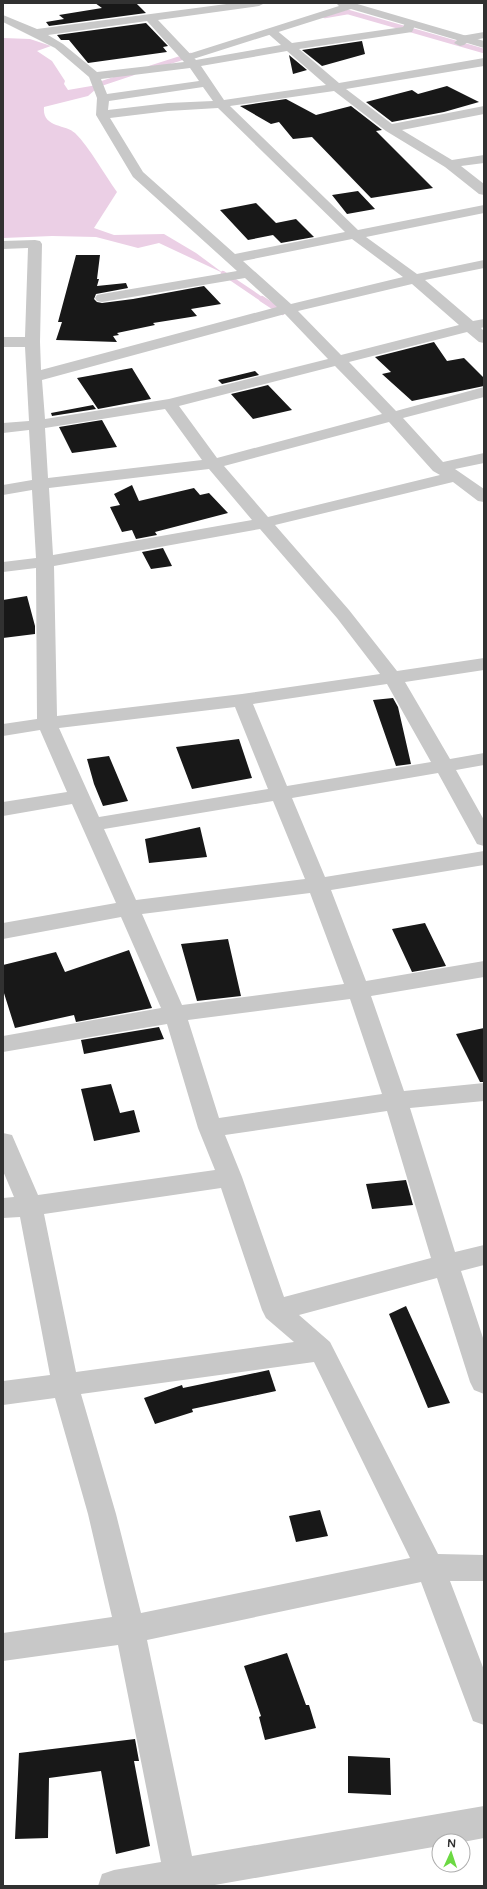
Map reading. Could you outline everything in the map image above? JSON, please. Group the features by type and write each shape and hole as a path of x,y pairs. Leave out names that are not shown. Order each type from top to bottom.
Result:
{"street":[{"path":"36,33 259,3"},
{"path":"189,61 346,5 410,23 462,40 484,45"},
{"path":"3,18 36,33 59,46 94,76 103,98 102,115 138,174 231,260 249,273 287,308 392,416 439,468 456,476 484,497"},
{"path":"150,18 189,61 207,83 221,104 356,236 414,278 484,340"},
{"path":"94,76 408,30 410,23"},
{"path":"271,31 336,87 390,128 450,164 484,191"},
{"path":"462,40 484,34"},
{"path":"102,115 168,107 221,104 336,87 484,62"},
{"path":"103,98 207,83"},
{"path":"390,128 484,110"},
{"path":"452,116 484,122"},
{"path":"450,164 484,159"},
{"path":"231,260 484,209"},
{"path":"3,245 35,244 32,342 45,562 47,723 80,796 91,825 130,908 175,1014 210,1128 230,1177 275,1310 321,1350 430,1567 484,1710"},
{"path":"34,377 287,308 414,278 484,264"},
{"path":"102,298 249,273"},
{"path":"3,428 36,425 170,404 484,323"},
{"path":"3,342 32,342"},
{"path":"3,490 41,484 213,464 484,392"},
{"path":"170,404 213,464 263,524 343,614 393,678 484,839"},
{"path":"439,468 484,458"},
{"path":"3,567 45,562 263,524 456,476"},
{"path":"3,730 47,723 242,700 484,664"},
{"path":"242,700 318,885 358,990 396,1101 446,1265 484,1382"},
{"path":"91,825 484,759"},
{"path":"3,809 80,796"},
{"path":"3,931 130,908 318,885 484,858"},
{"path":"3,1044 175,1014 358,990 484,969"},
{"path":"210,1128 396,1101 484,1092"},
{"path":"3,1142 16,1207 102,1514 130,1629 181,1881"},
{"path":"16,1207 230,1177"},
{"path":"275,1310 484,1255"},
{"path":"3,1393 321,1350"},
{"path":"3,1647 130,1629 430,1567 484,1568"},
{"path":"114,1886 181,1881 484,1822"}],"shaded area":[{"path":"3,38 30,39 51,46 37,51 52,61 65,81 64,84 68,90 97,85 96,89 88,96 44,107 44,114 47,119 55,124 71,130 81,139 117,192 94,228 114,235 164,234 196,253 223,273 159,243 138,248 96,237 52,236 3,238"}],"building":[{"path":"95,3 136,3 146,13 49,26 46,22 64,19 59,15 102,8"},
{"path":"146,23 168,46 163,47 167,52 88,63 69,40 61,40 57,35"},
{"path":"362,41 365,54 322,66 302,50"},
{"path":"289,55 307,70 293,74"},
{"path":"447,86 479,102 444,112 392,122 366,102 412,90 418,94"},
{"path":"286,99 316,115 351,106 382,130 376,131 433,188 371,198 312,137 293,139 279,122 271,124 240,106"},
{"path":"358,191 375,209 347,214 332,195"},
{"path":"256,203 276,223 296,219 314,237 281,243 273,235 248,240 220,210"},
{"path":"76,255 100,255 97,279 99,279 97,286 126,283 128,288 96,294 94,299 97,302 102,303 133,299 204,286 221,304 191,309 197,316 153,323 155,325 117,333 119,335 113,336 117,342 56,340 62,322 58,322"},
{"path":"434,342 447,361 464,358 484,378 484,386 412,401 382,374 391,372 375,357"},
{"path":"132,368 151,399 98,409 77,378"},
{"path":"255,371 259,375 222,384 218,380"},
{"path":"268,385 292,410 253,419 231,394"},
{"path":"93,405 96,409 52,416 51,413"},
{"path":"102,420 117,447 72,453 59,427"},
{"path":"132,485 139,501 194,488 200,495 209,493 228,513 155,532 157,535 136,539 132,530 122,532 110,507 120,505 114,494"},
{"path":"163,548 172,566 151,569 142,552"},
{"path":"27,596 35,626 35,634 3,638 3,600"},
{"path":"393,698 398,707 411,764 396,766 373,700"},
{"path":"239,739 252,778 192,789 176,747"},
{"path":"109,756 128,801 103,806 94,784 87,759"},
{"path":"200,827 207,857 149,863 145,839"},
{"path":"425,923 446,966 412,972 392,929"},
{"path":"228,939 241,996 197,1001 181,944"},
{"path":"129,950 152,1008 76,1022 74,1015 15,1028 3,990 3,965 56,952 65,972"},
{"path":"159,1027 164,1039 84,1054 81,1040"},
{"path":"484,1028 484,1082 480,1082 456,1034"},
{"path":"111,1084 120,1113 134,1110 140,1132 94,1141 81,1089"},
{"path":"406,1180 413,1205 372,1209 366,1184"},
{"path":"406,1306 450,1403 428,1408 389,1314"},
{"path":"269,1370 276,1391 192,1409 193,1412 155,1424 144,1398 182,1385 183,1388"},
{"path":"320,1510 328,1536 296,1542 289,1516"},
{"path":"287,1653 306,1705 309,1705 316,1728 265,1740 259,1717 261,1716 244,1666"},
{"path":"135,1739 139,1761 134,1761 150,1846 116,1854 101,1771 49,1778 48,1838 15,1839 19,1753"},
{"path":"348,1756 390,1758 391,1795 348,1793"}],"waterway":[{"path":"325,16 348,12 484,51"},
{"path":"150,68 191,55"},
{"path":"97,85 133,73"},
{"path":"223,273 263,300"},
{"path":"262,299 282,312"}]}
